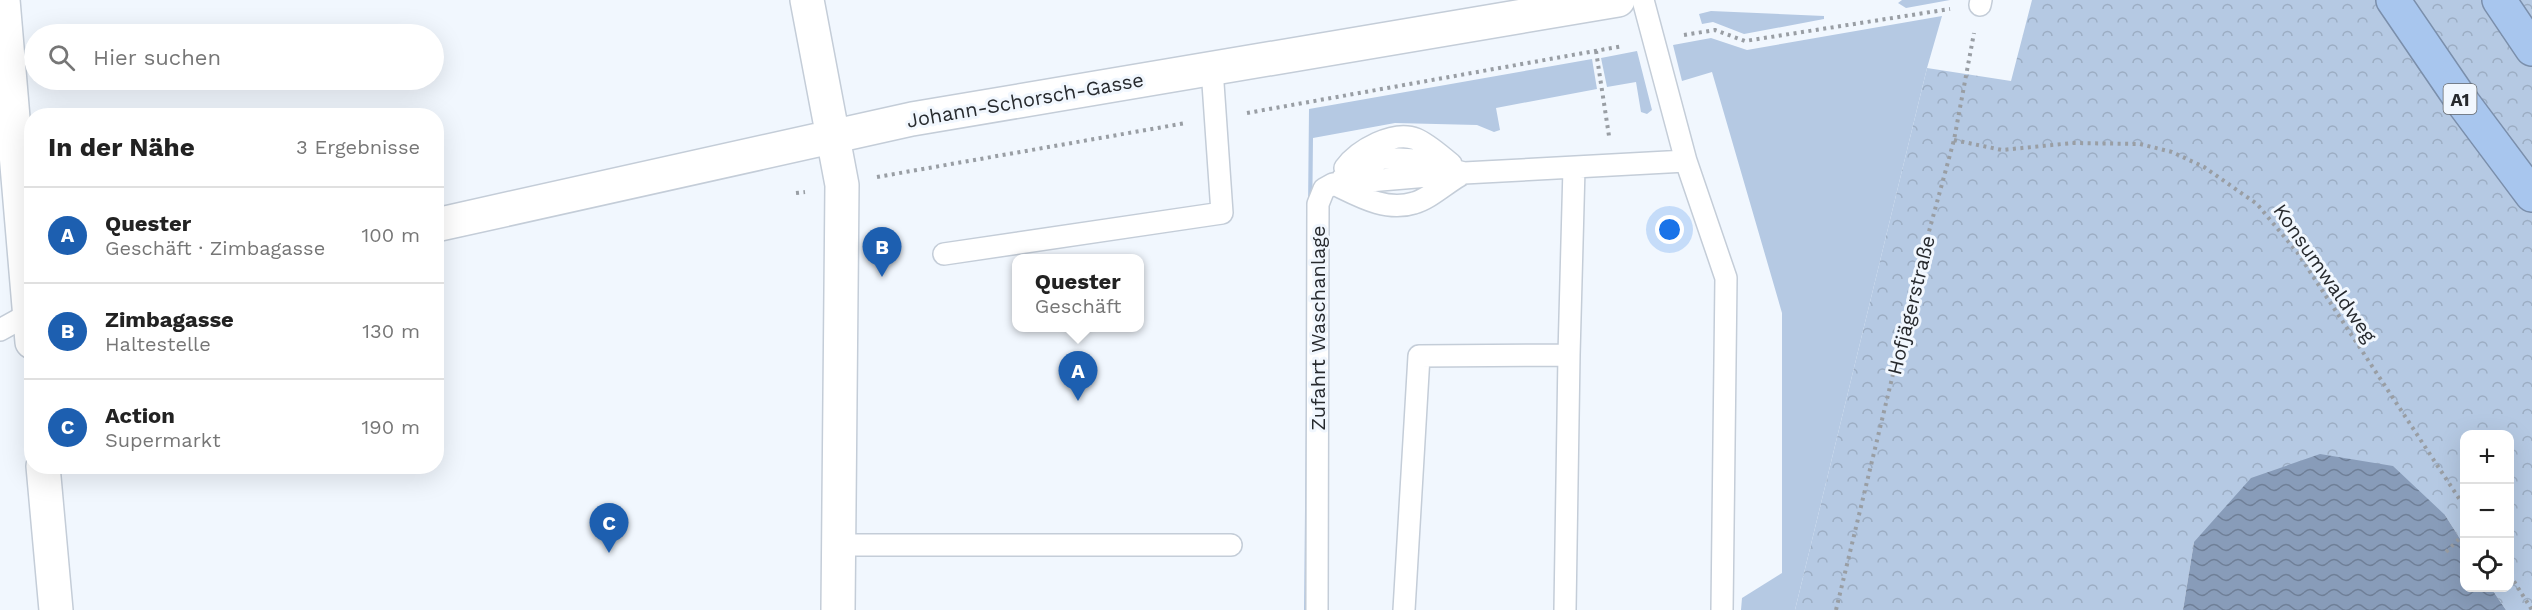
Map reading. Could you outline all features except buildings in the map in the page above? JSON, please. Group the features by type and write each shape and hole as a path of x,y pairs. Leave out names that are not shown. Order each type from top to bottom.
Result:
{"highway":[{"name":"A1","path":"2393,0 2464,104 2532,195"},
{"path":"2499,0 2532,49"}],"street":[{"path":"3,0 24,242"},
{"path":"807,0 842,185 838,610"},
{"name":"Johann-Schorsch-Gasse","path":"444,223 912,118 1618,0"},
{"path":"44,474 56,610"}],"lane":[{"path":"1643,0 1686,161 1726,278 1722,610"},
{"path":"944,254 1222,213 1212,69"},
{"name":"Zufahrt Waschanlage","path":"1317,610 1318,204 1324,189 1333,184 1348,163 1380,140 1415,138 1464,173"},
{"path":"1333,184 1464,173 1686,161"},
{"path":"1565,610 1574,168"},
{"path":"0,330 24,325"},
{"path":"1404,610 1419,356 1569,355"},
{"path":"838,545 1230,545"}],"path":[{"path":"796,193 904,172 1715,30 1746,41 1981,3"},
{"name":"Hofjägerstraße","path":"1836,610 1916,279 1954,140 1981,3"},
{"path":"1596,51 1614,166"},
{"name":"Konsumwaldweg","path":"1954,140 2002,150 2072,143 2140,144 2172,152 2204,167 2258,204 2297,252 2460,500"},
{"path":"2446,552 2460,538"},
{"path":"2514,581 2532,610"}],"green space":[{"path":"1902,0 1950,0 1906,8 1898,3"},
{"path":"2032,0 2532,0 2532,610 2506,610 2494,592 2514,592 2514,430 2460,430 2460,539 2445,515 2194,542 2183,610 1795,610 1927,68 2011,81"},
{"path":"1711,11 1824,16 1824,19 1744,34 1713,22 1702,24 1699,14"},
{"path":"1942,16 1927,68 1795,610 1741,610 1742,598 1782,573 1782,313 1712,72 1682,81 1673,45 1711,38 1747,50"},
{"path":"1637,51 1652,110 1647,114 1641,112 1636,82 1607,87 1601,58"},
{"path":"1592,59 1597,89 1496,108 1500,130 1494,132 1477,125 1395,123 1313,138 1308,610 1304,610 1309,109"}],"water":[{"path":"2320,454 2393,466 2445,515 2460,539 2460,592 2494,592 2506,610 2183,610 2194,542 2251,478"}],"place":[{"name":"Zimbagasse","path":"882,277"},
{"name":"Quester","path":"1078,401"},
{"name":"Action","path":"609,553"}]}
